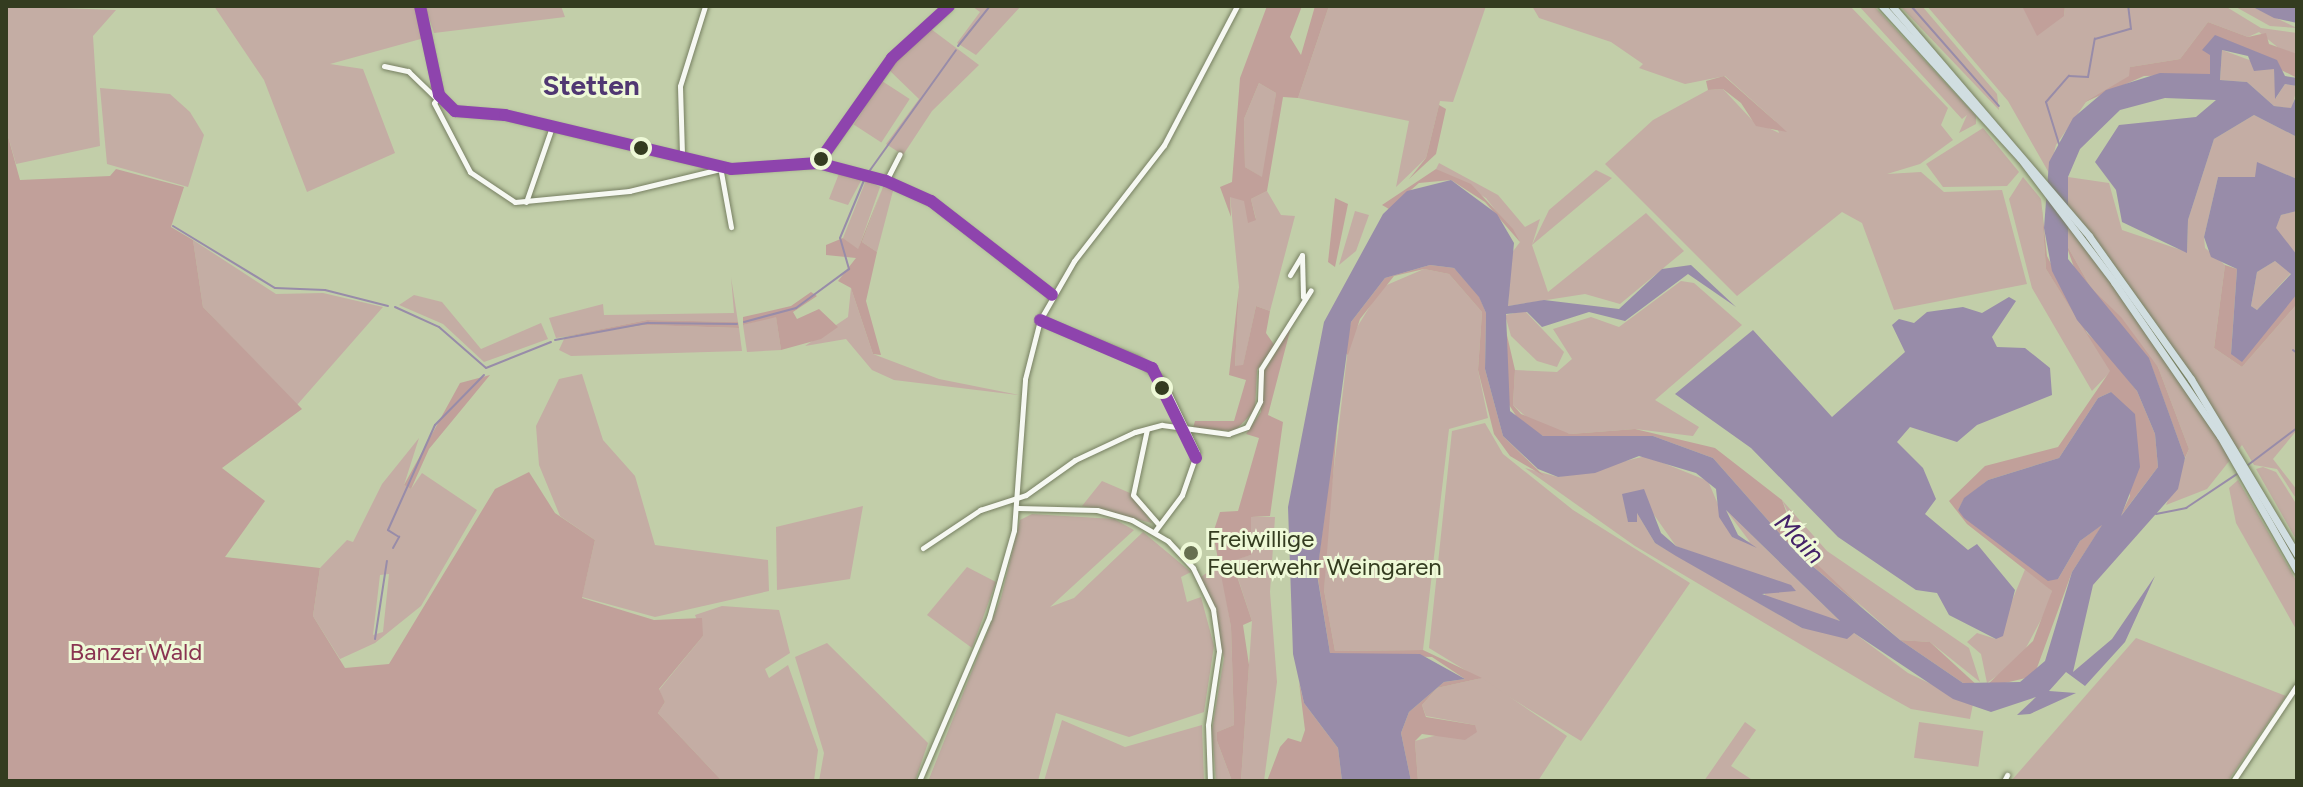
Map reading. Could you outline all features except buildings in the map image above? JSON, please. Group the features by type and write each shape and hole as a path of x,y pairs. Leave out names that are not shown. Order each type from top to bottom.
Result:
{"highway":[{"path":"1882,6 1987,114"},
{"path":"1892,6 1987,114 2146,314 2297,555"},
{"path":"2254,487 2297,571"}],"street":[{"path":"420,6 428,29 437,96 470,172 494,194 526,202 723,170 818,163 900,185 1052,295"},
{"path":"682,154 680,86 705,6"},
{"path":"818,163 883,69 949,6"},
{"path":"919,781 989,618 1018,508 1022,403 1040,320 1052,295 1164,145 1237,6"},
{"path":"384,66 408,71 455,111 505,115 551,130 682,154 723,170"},
{"path":"526,202 551,130"},
{"path":"886,181 900,154"},
{"path":"723,170 731,227"},
{"path":"1290,275 1302,255 1303,297"},
{"path":"923,548 980,510 1020,495 1085,455 1147,429 1228,434 1252,423 1261,369 1303,297 1311,290"},
{"path":"1040,320 1118,352 1157,373 1196,446 1194,466 1155,531"},
{"path":"1147,429 1133,495 1158,524"},
{"path":"1018,508 1097,510 1155,531 1187,560 1208,598 1219,651 1208,725 1210,781"},
{"path":"2233,781 2297,685"}],"shaded area":[{"path":"6,6 116,10 93,36 100,146 16,164 6,129"},
{"path":"214,6 415,6 428,37 330,64 363,69 395,153 307,192 264,80"},
{"path":"425,6 561,6 565,17 434,33"},
{"path":"972,6 1021,6 976,55 957,43 980,12"},
{"path":"1329,6 1486,6 1453,102 1440,101 1426,158 1396,187 1409,121 1298,98"},
{"path":"1532,6 1850,6 1948,108 1941,125 1953,140 1920,164 1887,174 1921,172 1944,192 2002,190 2027,284 1894,310 1862,223 1842,212 1737,296 1605,164 1653,120 1708,90 1723,89 1752,120 1779,133 1775,121 1725,76 1685,84 1639,68 1643,64 1611,42 1539,18"},
{"path":"1859,6 1874,6 1976,116 1976,124 1959,133 1967,115 1962,119"},
{"path":"1900,6 1922,6 1997,94 1999,110"},
{"path":"1927,6 2022,6 2064,16 2065,6 2225,6 2261,28 2297,33 2297,54 2286,54 2259,32 2248,37 2208,22 2180,59 2130,67 2130,76 2086,102 2056,145 2049,173 2008,101"},
{"path":"2234,6 2251,6 2297,28 2270,26"},
{"path":"2251,6 2297,6 2297,23 2274,18"},
{"path":"931,29 979,65 932,111 903,155 886,144 919,99 887,68"},
{"path":"2215,35 2277,60 2285,76 2297,78 2297,86 2285,84 2275,99 2274,69 2254,71 2248,56 2222,50 2220,80 2247,82 2274,106 2291,108 2297,94 2297,137 2254,115 2214,139 2188,220 2187,253 2122,222 2116,190 2095,162 2119,125 2196,117 2216,100 2165,98 2120,110 2080,149 2068,177 2068,259 2149,358 2185,458 2178,489 2093,585 2073,672 2112,639 2155,576 2125,642 2085,686 2066,672 2049,691 2076,693 2030,714 2017,715 2036,697 1991,712 1953,699 1854,633 1847,639 1802,628 1676,556 1655,543 1637,513 1637,522 1628,522 1622,494 1644,489 1661,533 1676,546 1791,585 1796,591 1762,594 1840,621 1726,510 1738,535 1757,548 1732,537 1719,517 1716,489 1696,473 1639,456 1595,473 1558,477 1538,469 1503,436 1485,369 1486,313 1479,297 1454,268 1430,265 1385,278 1351,322 1317,574 1330,653 1420,654 1465,679 1444,682 1409,712 1401,733 1411,781 1342,781 1338,748 1304,703 1293,654 1288,507 1324,322 1383,214 1407,191 1451,180 1497,214 1514,243 1508,306 1544,300 1619,309 1662,269 1691,265 1736,307 1688,274 1625,321 1589,312 1542,327 1527,312 1506,314 1510,411 1543,436 1653,436 1713,458 1797,553 1900,640 1963,683 2020,682 2045,661 2072,572 2102,525 2080,541 2058,579 2048,581 1964,518 1958,510 1964,498 1988,480 2059,458 2098,398 2111,392 2135,414 2140,467 2121,516 2158,467 2155,434 2137,391 2077,320 2052,271 2044,228 2049,162 2073,118 2106,90 2160,73 2210,74 2210,55 2202,50"},
{"path":"2222,50 2274,69 2276,98 2285,84 2297,86 2292,109 2274,106 2247,82 2220,80"},
{"path":"882,81 910,99 881,143 854,125"},
{"path":"1259,83 1276,93 1263,178 1245,167 1244,119"},
{"path":"100,88 170,94 190,112 204,135 188,187 107,164"},
{"path":"2254,115 2297,137 2297,179 2258,163 2256,177 2218,177 2204,237 2205,248 2225,265 2214,348 2242,367 2297,304 2297,430 2273,459 2297,490 2297,500 2277,469 2254,465 2242,445 2207,489 2166,505 2189,449 2158,367 2091,288 2065,242 2068,177 2109,183 2122,230 2187,252 2188,220 2214,139"},
{"path":"1983,128 2019,172 2007,186 1943,187 1926,164"},
{"path":"2257,162 2297,179 2297,211 2281,215 2276,228 2297,255 2297,294 2242,362 2231,354 2237,269 2211,257 2204,237 2218,177 2255,177","holes":["2275,261 2291,274 2257,310 2251,306 2257,272"]},
{"path":"1439,163 1498,195 1525,227 1540,219 1532,245 1548,292 1646,213 1684,251 1620,304 1585,294 1508,306 1511,254 1520,242 1486,198 1436,169"},
{"path":"1596,170 1612,178 1532,245 1549,210"},
{"path":"840,171 863,177 848,205 829,199"},
{"path":"2023,177 2041,199 2046,269 2111,371 2092,391 2032,288 2009,199"},
{"path":"866,180 880,187 858,250 843,238"},
{"path":"883,187 894,187 877,252 862,242"},
{"path":"1267,191 1281,215 1295,216 1270,311 1256,306 1243,366 1235,367 1239,287 1230,196 1244,200 1256,219 1251,199"},
{"path":"1355,211 1369,215 1356,251 1339,265"},
{"path":"2297,211 2297,255 2275,229 2281,215"},
{"path":"193,240 276,294 323,293 383,307 297,405 203,307"},
{"path":"2275,261 2291,273 2257,310 2251,306 2257,272"},
{"path":"1424,269 1449,274 1482,312 1478,370 1488,418 1449,429 1423,650 1335,651 1324,590 1326,535 1349,340 1382,287"},
{"path":"731,277 738,322 647,320 556,338 549,318 603,304 604,315 734,313"},
{"path":"1681,281 1694,283 1742,325 1655,400 1699,427 1693,436 1635,429 1570,434 1533,423 1513,405 1515,370 1557,372 1572,359 1553,329 1591,317 1619,327"},
{"path":"851,288 873,354 939,379 1019,395 894,380 872,370 846,339 805,346 848,317"},
{"path":"414,295 442,302 481,349 541,323 548,339 484,362 443,324 399,305"},
{"path":"2009,297 2016,301 1992,337 1997,347 2025,348 2050,368 2052,395 1977,425 1957,442 1910,427 1897,442 1923,468 1936,499 1925,514 1968,550 1977,544 2015,590 2003,636 1996,639 1949,615 1937,593 1916,590 1838,537 1751,448 1675,394 1753,330 1832,417 1905,352 1892,325 1899,319 1914,323 1927,312 1963,307 1982,313"},
{"path":"1525,311 1564,352 1557,367 1537,361 1511,336 1505,315"},
{"path":"776,316 781,350 747,352 743,325"},
{"path":"645,325 739,328 742,351 571,356 559,350 565,337"},
{"path":"582,374 603,440 635,476 655,545 768,560 769,591 655,617 582,597 595,540 560,516 539,465 536,426 559,379"},
{"path":"1485,423 1503,454 1573,510 1690,583 1581,741 1429,648 1452,431"},
{"path":"419,438 404,485 411,489 422,473 477,510 421,606 375,643 340,659 313,616 320,568 347,540 353,542 382,484","holes":["389,574 383,632 373,635 380,575"]},
{"path":"1646,456 1708,481 1732,537 1750,542 1726,510 1840,621 1766,600 1764,589 1796,591 1676,546 1647,505 1624,501 1628,521 1636,511 1655,543 1802,628 1854,633 1908,673 1973,704 1970,719 1911,709 1884,694 1635,546 1525,468 1558,477"},
{"path":"2263,467 2276,472 2297,505 2297,541 2256,469"},
{"path":"2238,480 2297,582 2297,631 2236,523 2229,488"},
{"path":"1102,481 1130,493 1152,523 1082,506"},
{"path":"1782,500 1827,551 1969,648 1980,682 1930,642 1900,640 1811,561"},
{"path":"863,506 850,579 777,590 776,527"},
{"path":"1032,514 1114,519 1134,530 1050,607 1074,598 1143,532 1191,572 1181,577 1187,602 1201,597 1214,646 1204,712 1129,737 1056,713 1038,781 929,779 1001,598 1020,520"},
{"path":"1251,517 1275,517 1270,592 1277,682 1264,781 1241,781 1252,621 1232,560 1251,555"},
{"path":"1220,563 1231,627 1234,725 1217,732 1217,741 1232,781 1216,781 1212,730 1224,658 1201,577"},
{"path":"967,567 996,582 972,648 927,615"},
{"path":"2026,567 2052,591 2050,603 2020,659 1987,683 1981,654 1967,642 1977,633 1996,639"},
{"path":"722,606 779,610 790,653 765,669 769,678 788,665 818,750 814,781 722,781 658,713 665,702 659,690 703,636 695,615"},
{"path":"2136,638 2286,696 2228,781 2011,781"},
{"path":"827,643 928,743 915,781 819,781 824,753 795,657"},
{"path":"1482,678 1567,736 1538,781 1418,781 1415,741 1475,725 1426,716 1422,705 1437,688"},
{"path":"1062,720 1125,747 1202,725 1204,781 1044,781"},
{"path":"1745,722 1756,730 1731,766 1754,781 1704,781"},
{"path":"1919,722 1983,731 1978,767 1914,758"}],"green space":[{"path":"1267,6 1302,6 1290,37 1301,55 1315,6 1329,6 1298,98 1283,97 1267,191 1251,199 1256,220 1248,223 1244,201 1230,197 1231,217 1220,187 1232,182 1240,78","holes":["1259,83 1276,93 1262,177 1245,167 1244,119"]},
{"path":"2022,6 2065,6 2064,16 2037,36"},
{"path":"2208,22 2248,37 2266,33 2269,44 2297,54 2297,78 2215,36 2210,74 2144,76 2085,102 2129,76 2130,67 2180,59"},
{"path":"1724,76 1787,132 1756,126 1741,103 1723,89 1708,90 1706,81"},
{"path":"1439,105 1446,109 1436,154 1409,179 1426,158"},
{"name":"Banzer Wald","path":"6,129 20,180 110,176 116,169 184,187 171,227 193,240 203,307 302,409 222,468 265,501 225,557 320,568 313,616 345,668 389,664 495,489 529,472 555,513 595,540 582,598 654,620 702,618 703,636 659,689 665,702 658,713 722,781 6,781"},
{"path":"1436,169 1471,184 1513,229 1520,242 1485,202 1451,180 1419,183 1389,209 1382,205"},
{"path":"882,189 862,242 877,252 866,301 881,355 873,354 851,288 838,281 856,258 826,255 826,245 843,238 858,249"},
{"path":"1335,198 1348,204 1335,267 1328,262"},
{"path":"2041,199 2047,256 2087,333 2137,391 2155,434 2158,467 2120,517 2130,496 2111,392 2098,398 2059,458 1988,480 1964,499 1958,510 2058,579 2080,541 2103,524 2072,572 2034,676 1984,688 2033,641 2052,591 1967,524 1949,501 1985,466 2058,447 2110,371 2046,269"},
{"path":"2065,242 2091,288 2121,317 2158,367 2189,449 2185,458 2149,359 2076,273"},
{"path":"1430,265 1454,268 1479,296 1486,313 1485,369 1503,436 1544,476 1510,456 1494,434 1478,370 1482,312 1449,274 1424,269 1394,276 1360,319 1348,355 1343,351 1351,322 1385,278"},
{"path":"2225,265 2237,269 2231,354 2297,294 2297,304 2242,367 2214,348"},
{"path":"1239,287 1235,366 1243,365 1256,306 1270,311 1266,333 1275,346 1257,370 1255,410 1235,431 1193,428 1195,421 1234,421 1246,380 1229,375"},
{"path":"811,292 817,296 793,312 797,319 819,309 838,327 821,339 781,350 776,317 743,325 743,317 791,306"},
{"path":"1503,318 1515,370 1513,405 1521,414 1570,434 1635,429 1715,448 1782,500 1799,547 1865,610 1797,553 1713,458 1653,436 1543,436 1520,422 1506,400"},
{"path":"647,320 738,322 739,328 645,325 556,338"},
{"path":"1291,327 1268,415 1283,422 1270,516 1251,517 1251,555 1232,561 1252,621 1243,625 1249,665 1241,781 1232,781 1217,741 1217,732 1234,725 1231,627 1213,533 1220,512 1238,511 1259,438 1246,434 1261,412 1263,373"},
{"path":"490,375 429,449 411,489 404,485 460,383"},
{"path":"1339,402 1324,590 1335,651 1423,650 1482,678 1437,688 1444,682 1465,679 1432,657 1330,653 1317,573"},
{"path":"1900,640 1930,642 1979,687 1963,683"},
{"path":"1299,682 1304,703 1338,748 1342,781 1267,781 1280,747 1288,738 1301,742 1305,730"},
{"path":"1437,688 1422,705 1426,717 1475,725 1477,732 1465,740 1422,734 1415,741 1418,781 1411,781 1401,733 1409,712"}],"waterway":[{"path":"958,46 990,6"},
{"path":"1911,6 1999,106"},
{"path":"2059,144 2046,102 2069,76 2088,77 2095,39 2131,29 2128,6"},
{"path":"868,173 956,50"},
{"path":"744,322 796,308 849,269 840,238 865,178"},
{"path":"173,226 275,288 325,290 388,306"},
{"path":"395,307 439,327 486,368 551,342"},
{"path":"555,340 648,323 737,324"},
{"path":"2293,350 2297,353"},
{"path":"393,548 399,537 388,530 435,425 484,375"},
{"path":"2248,465 2297,428"},
{"path":"2156,514 2186,508 2237,474"},
{"path":"375,639 387,561"}],"transit line":[{"path":"420,6 439,95 455,111 505,115 731,169 818,163 886,181 931,201 1052,295"},
{"path":"818,163 892,58 949,6"},
{"path":"1040,320 1152,368 1196,458"}],"place":[{"name":"Freiwillige Feuerwehr Weingaren","path":"1191,553"}],"district":[{"name":"Stetten","path":"591,85"}],"water label":[{"name":"Main","path":"1799,539"}]}
